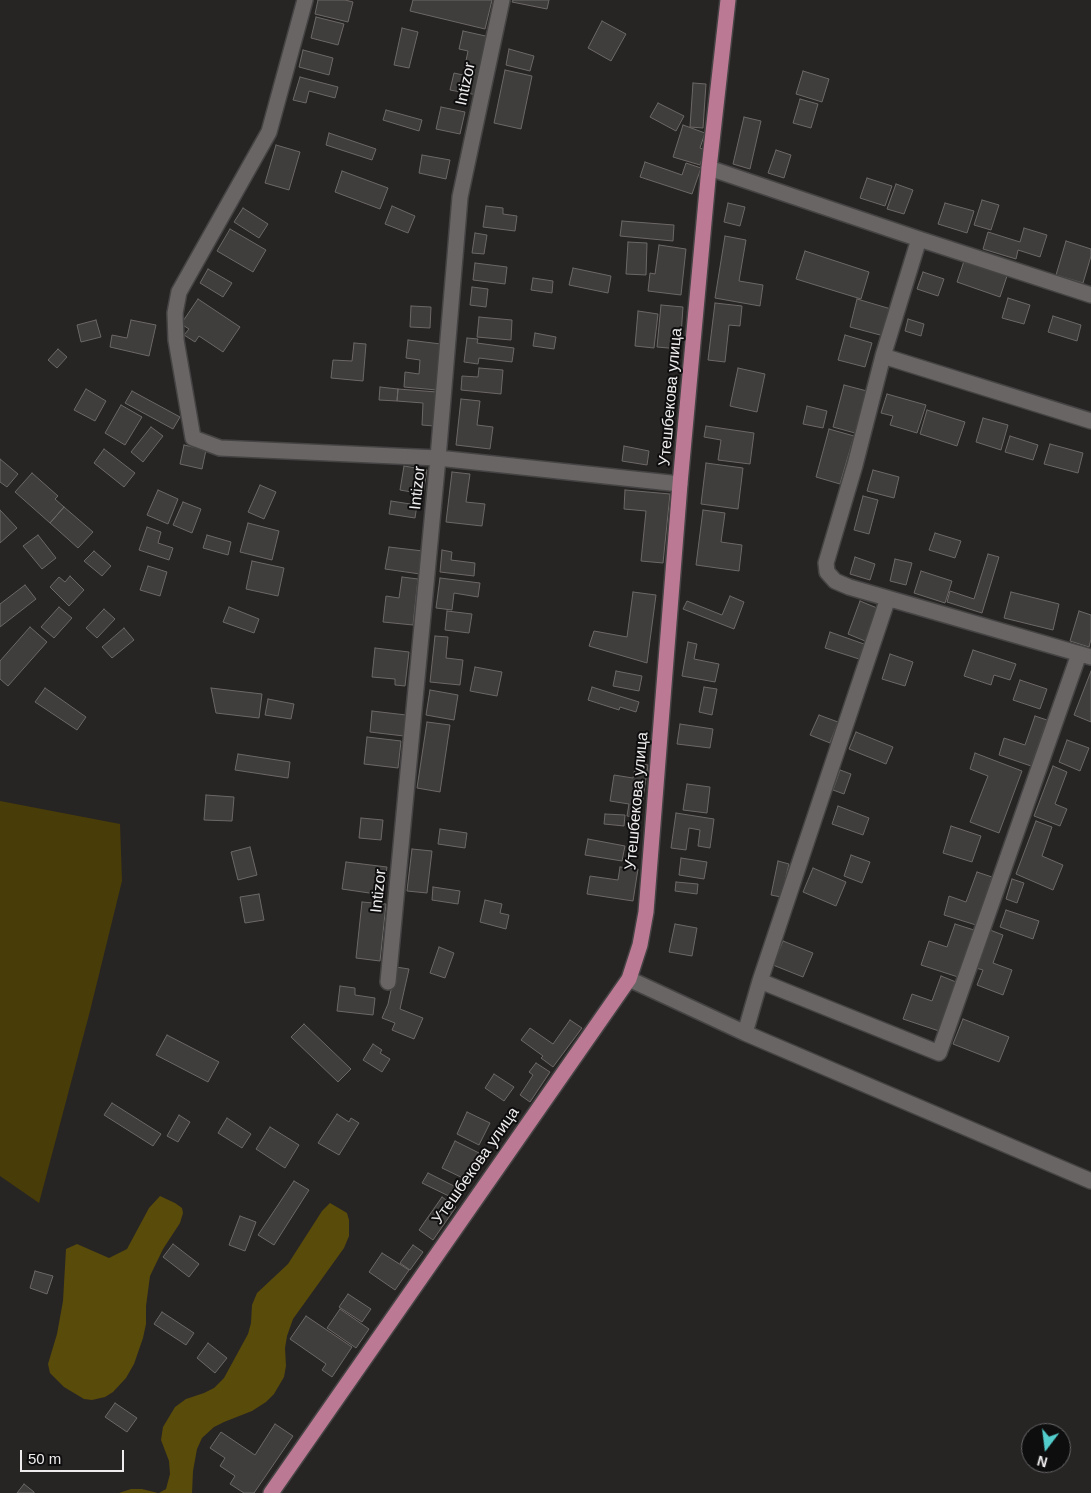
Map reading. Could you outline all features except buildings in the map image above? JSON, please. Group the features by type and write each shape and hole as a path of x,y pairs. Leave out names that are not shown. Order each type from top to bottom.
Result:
{"main road":[{"name":"Утешбекова улица","path":"272,1493 629,979 640,945 646,912 680,484 709,168 728,0"}],"street":[{"path":"305,0 269,132 179,292 174,313 176,340 193,438 220,448 438,458 680,484"},
{"name":"Intizor","path":"388,982 438,458 460,197 502,0"},
{"path":"709,168 1091,295"},
{"path":"760,981 939,1053 1085,656 835,581 827,572 826,563 856,465 882,356 919,239"},
{"path":"882,356 1091,420"},
{"path":"745,1033 760,981 888,598"},
{"path":"629,979 745,1033 1091,1181"}],"shaded area":[{"path":"0,801 120,824 122,881 39,1203 0,1176"},
{"path":"160,1196 182,1208 183,1213 180,1223 163,1249 150,1276 146,1324 134,1364 126,1378 113,1392 105,1397 92,1400 84,1399 64,1387 50,1373 48,1364 57,1334 63,1301 66,1249 77,1244 109,1258 127,1249 149,1208"},
{"path":"330,1203 347,1213 349,1236 344,1248 293,1319 285,1348 286,1366 284,1377 274,1394 252,1411 214,1427 202,1438 197,1449 193,1471 192,1493 159,1493 166,1489 170,1474 169,1461 161,1440 163,1427 175,1407 186,1399 214,1388 224,1378 248,1334 252,1305 257,1293 288,1264 322,1211"},
{"path":"131,1489 142,1489 158,1493 119,1493"}]}
